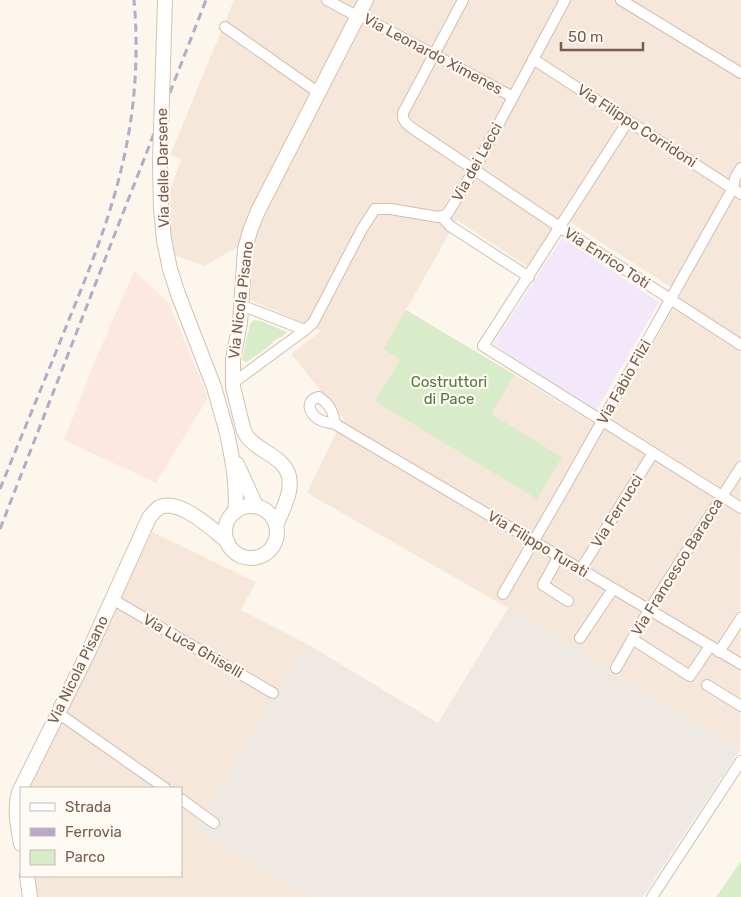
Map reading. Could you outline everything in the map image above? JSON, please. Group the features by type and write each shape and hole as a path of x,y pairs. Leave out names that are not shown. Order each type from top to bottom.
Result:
{"street":[{"name":"Via delle Darsene","path":"164,0 160,163 164,240 170,269 214,386 228,440 236,495 232,514"},
{"name":"Via Leonardo Ximenes","path":"327,0 435,54 513,97"},
{"name":"Via Nicola Pisano","path":"21,787 87,654 146,524 157,509 163,506 170,506 181,508 193,514 227,541 232,550 241,556 251,558 261,556 270,550 274,544 277,536 276,525 286,503 289,476 282,464 250,441 245,435 233,383 233,360 239,329 245,249 258,212 366,0"},
{"path":"435,54 464,0"},
{"name":"Via dei Lecci","path":"233,383 305,330 315,320 362,229 375,209 390,209 442,217 451,210 565,0"},
{"path":"621,0 741,73"},
{"path":"225,27 319,93"},
{"name":"Via Enrico Toti","path":"435,54 403,114 402,118 406,124 560,228 741,345"},
{"name":"Via Filippo Corridoni","path":"533,59 737,191"},
{"path":"628,121 483,346 741,508"},
{"name":"Via Fabio Filzi","path":"503,594 670,299 737,191 735,178 741,168"},
{"path":"442,217 450,226 528,277"},
{"path":"241,305 305,330"},
{"name":"Via Filippo Turati","path":"335,424 741,664"},
{"name":"Via delle Darsene","path":"228,440 243,479 258,507"},
{"name":"Via Ferrucci","path":"581,570 653,453"},
{"name":"Via Francesco Baracca","path":"616,668 648,610 741,467"},
{"name":"Via Nicola Pisano","path":"193,514 213,517 232,514 245,506 258,507 272,503 289,487"},
{"path":"258,507 271,515 276,525"},
{"path":"227,541 225,528 232,514"},
{"path":"559,556 543,585 568,600"},
{"path":"580,638 614,589"},
{"name":"Via Luca Ghiselli","path":"112,599 274,693"},
{"path":"720,652 741,618"},
{"path":"632,639 690,676 710,646"},
{"path":"707,685 741,706"},
{"path":"58,713 165,787"},
{"path":"652,897 741,762"},
{"name":"Via Nicola Pisano","path":"20,789 16,812 20,838"},
{"path":"182,800 214,822"},
{"path":"27,877 30,897"}],"shaded area":[{"path":"234,0 741,0 740,750 508,608 307,493 343,418 291,354 321,331 250,300 254,240 261,221 248,215 238,247 204,266 163,251 158,226 181,159 170,155","holes":["562,217 681,294 605,430 515,375 491,414 375,401 400,360 384,349 457,220 529,268"]},
{"path":"562,238 659,302 596,411 493,344"},
{"path":"134,271 169,303 208,398 156,483 64,440 95,361"},
{"path":"152,532 256,582 241,610 307,644 196,828 309,897 36,897 33,877 182,877 182,787 28,787"},
{"path":"508,608 740,750 643,897 309,897 195,828 307,644 438,723"}],"green space":[{"name":"Costruttori di Pace","path":"406,310 515,375 491,414 562,457 537,499 375,401 400,360 383,349"},
{"path":"254,320 287,332 282,337 274,340 263,351 245,362 242,359 250,324"},
{"path":"741,861 741,897 716,897"}],"railway":[{"path":"0,489 92,261 106,224 117,185 130,125 135,84 134,0"},
{"path":"0,529 206,0"}]}
